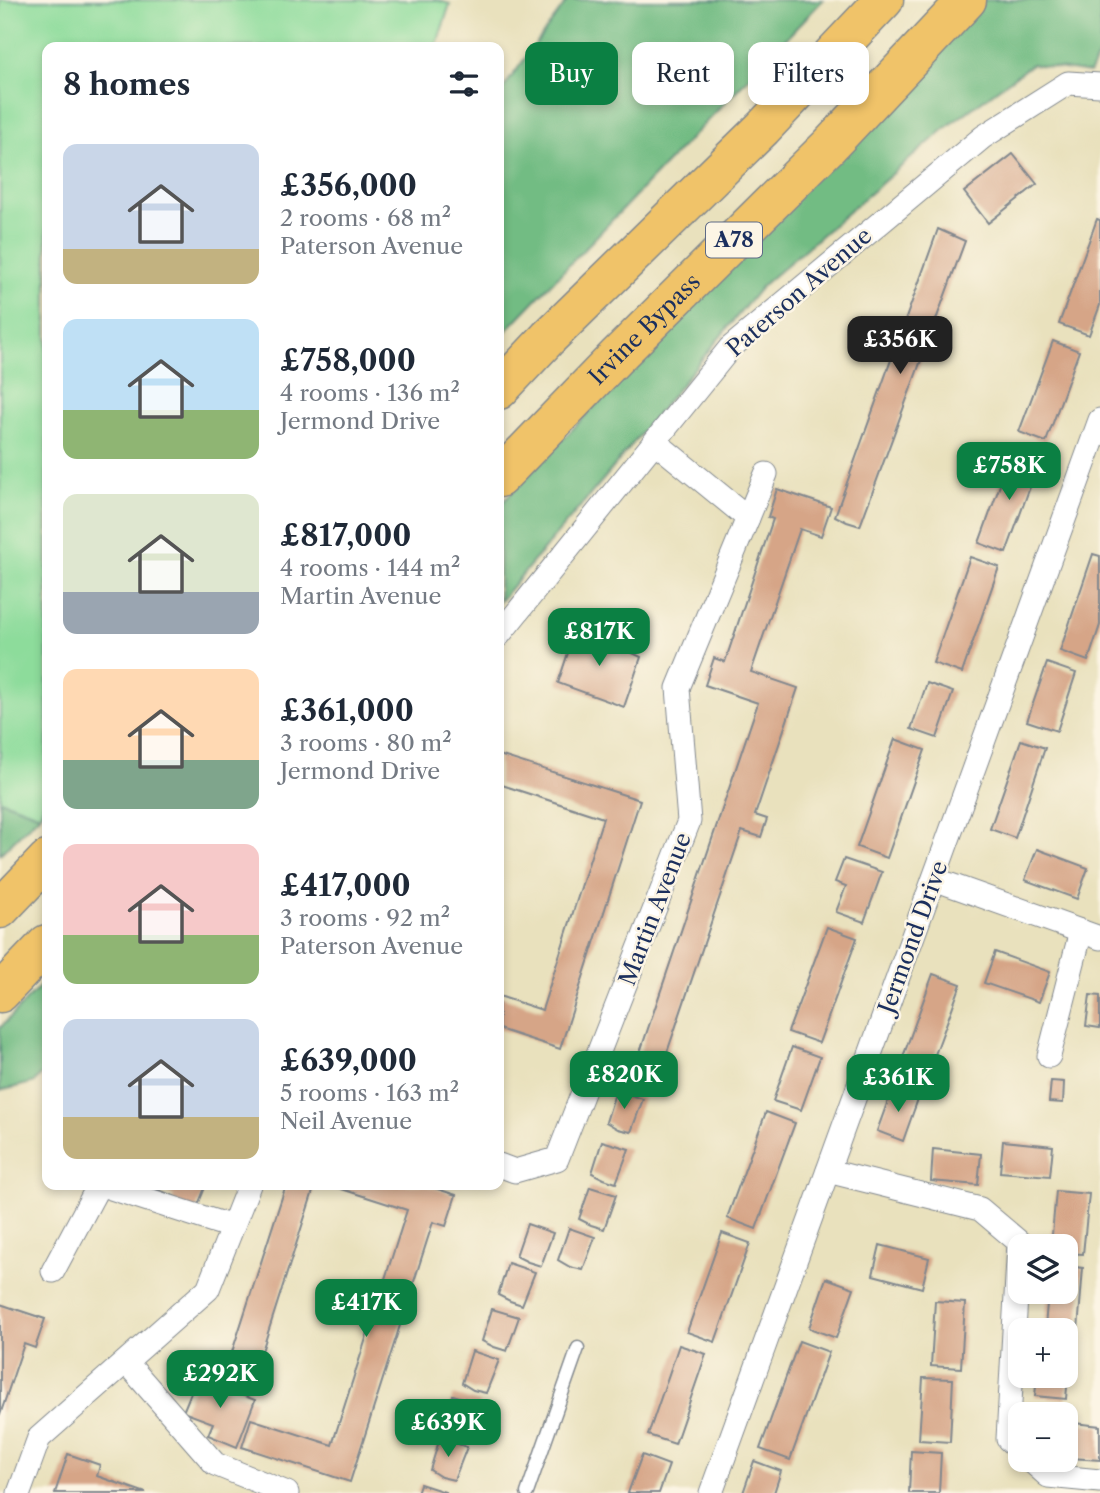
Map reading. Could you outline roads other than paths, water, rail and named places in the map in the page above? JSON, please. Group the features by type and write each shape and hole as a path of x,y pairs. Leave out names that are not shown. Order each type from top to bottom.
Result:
{"highway":[{"name":"A78","path":"504,385 548,338 763,128 884,0"},
{"name":"Irvine Bypass","path":"504,473 617,356 829,146 967,0"},
{"path":"0,909 42,865"},
{"path":"0,993 42,949"}],"street":[{"name":"Paterson Avenue","path":"504,629 730,348 982,137 1068,83 1100,85"},
{"name":"Jermond Drive","path":"711,1493 1100,420"},
{"path":"655,442 748,518"},
{"name":"Martin Avenue","path":"504,1167 514,1171 557,1159 689,821 678,688 766,474"},
{"path":"934,879 1090,934 1049,1056"},
{"path":"828,1171 980,1209 1019,1242 1010,1402"},
{"path":"54,1271 97,1190"},
{"path":"116,1190 232,1227"},
{"path":"19,1493 39,1438 208,1289 246,1190"},
{"path":"126,1362 215,1464 287,1493"},
{"path":"1044,1472 1048,1476 1100,1481"}],"lane":[{"path":"527,1493 578,1348"}]}
